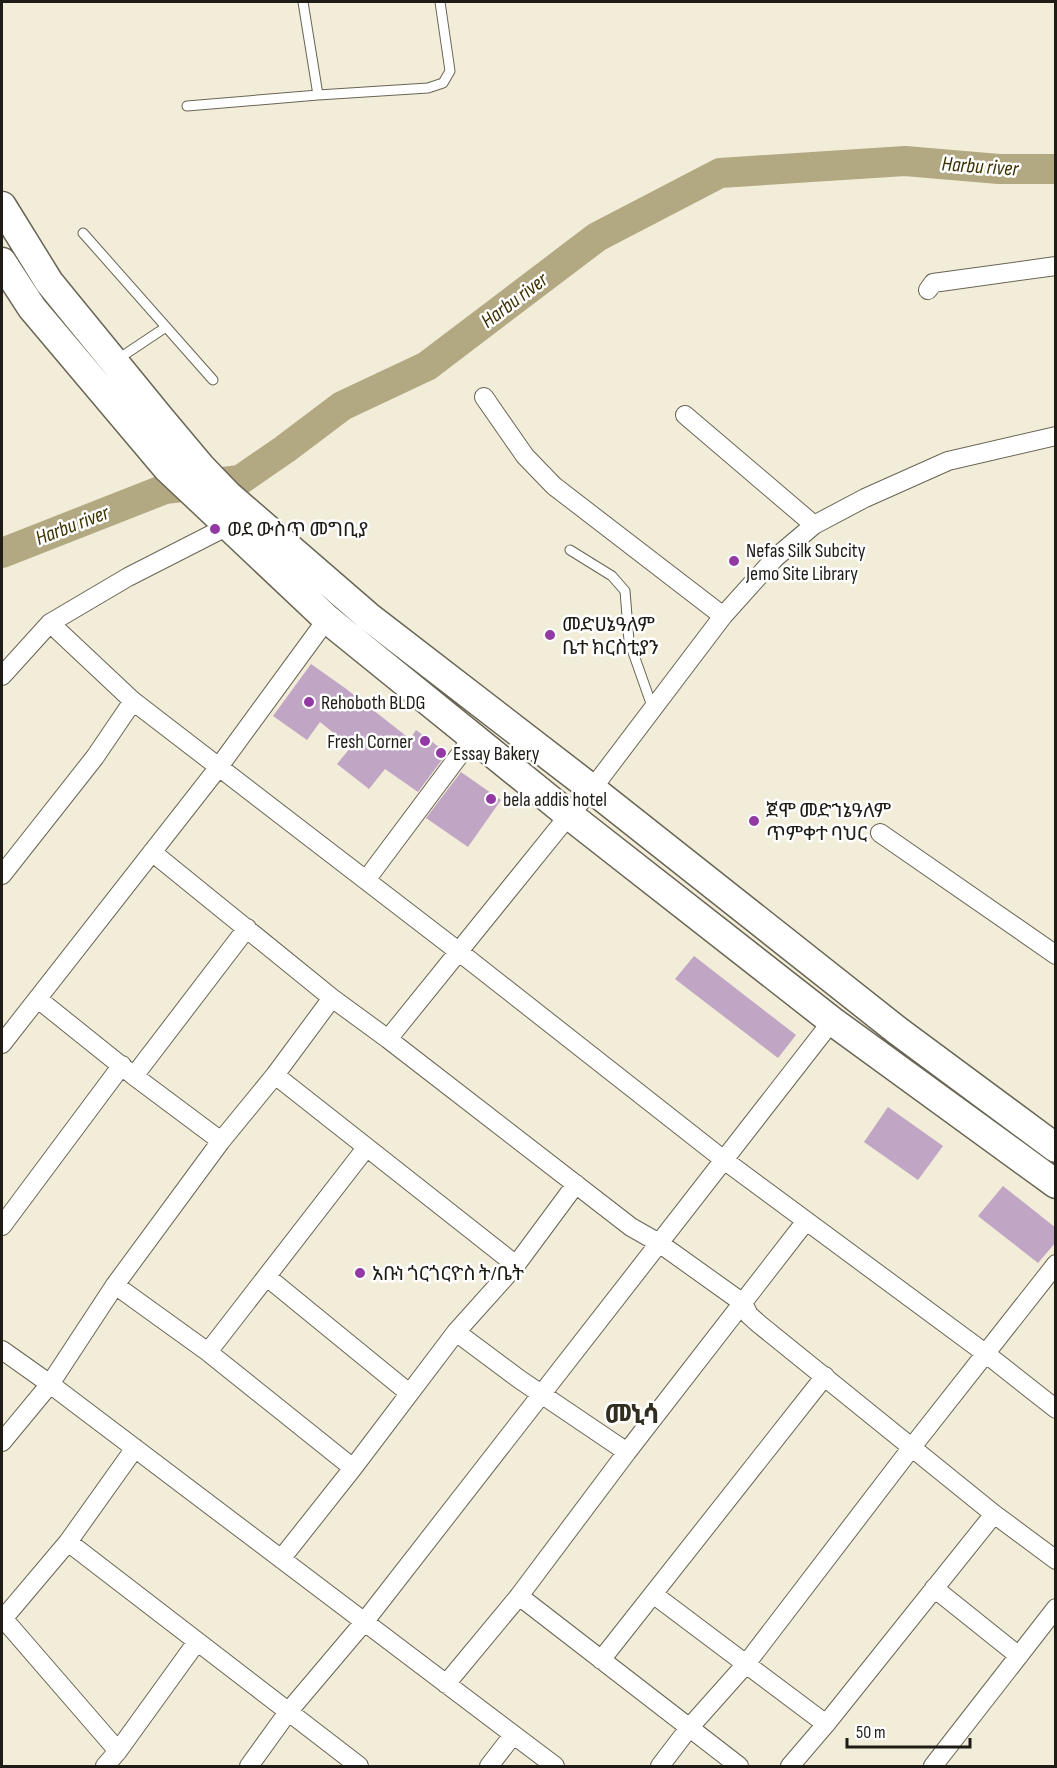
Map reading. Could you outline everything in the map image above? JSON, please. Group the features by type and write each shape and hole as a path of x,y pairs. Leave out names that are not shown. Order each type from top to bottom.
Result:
{"main road":[{"path":"2,206 49,282 113,362 196,479 898,1031 1056,1148"},
{"path":"2,262 32,308 166,468 196,479"},
{"path":"234,510 327,619 569,815 832,1021 1056,1184"}],"street":[{"path":"928,290 933,283 1056,266"},
{"path":"484,397 525,456 554,486 723,616"},
{"path":"685,415 814,525"},
{"path":"388,1039 592,789 723,616 775,558 814,525 865,498 948,461 1056,436"},
{"path":"2,676 50,623 234,510"},
{"path":"2,1044 218,768 327,619"},
{"path":"50,623 134,701 218,768 458,951 724,1160 1056,1408"},
{"path":"2,875 95,757 134,701"},
{"path":"366,880 473,737"},
{"path":"880,833 1056,955"},
{"path":"152,852 332,998 631,1227 659,1243 743,1303 749,1315 759,1324 994,1514 1056,1560"},
{"path":"2,1226 247,928"},
{"path":"2,1442 50,1384 115,1285 221,1141 275,1075 332,998"},
{"path":"38,999 221,1141"},
{"path":"249,1767 288,1712 365,1622 832,1021"},
{"path":"275,1075 516,1265"},
{"path":"208,1352 366,1148"},
{"path":"280,1559 353,1468 456,1332 516,1265 576,1184"},
{"path":"446,1684 519,1596 806,1221"},
{"path":"660,1767 689,1728 746,1664 912,1446 1056,1264"},
{"path":"267,1277 409,1393"},
{"path":"115,1285 208,1352 353,1468"},
{"path":"456,1332 627,1452"},
{"path":"2,1350 135,1448 555,1767"},
{"path":"601,1660 825,1376"},
{"path":"118,1751 2,1618 68,1542 135,1448"},
{"path":"790,1767 994,1514"},
{"path":"68,1542 359,1767"},
{"path":"934,1588 1019,1656"},
{"path":"653,1594 826,1724"},
{"path":"519,1596 739,1767"},
{"path":"933,1767 1056,1608"},
{"path":"105,1767 196,1643"},
{"path":"489,1767 513,1735"}],"lane":[{"path":"303,2 318,95"},
{"path":"187,106 428,88 444,83 450,71 440,2"},
{"path":"83,233 213,380"},
{"path":"113,362 166,327"},
{"path":"570,550 612,576 625,591 629,640 653,709"}],"building":[{"path":"311,664 410,739 416,730 447,753 418,792 385,769 369,789 337,764 351,747 320,722 307,740 273,716"},
{"path":"461,772 501,800 468,847 426,818"},
{"path":"694,956 796,1035 778,1058 675,979"},
{"path":"888,1107 943,1146 918,1180 864,1142"},
{"path":"1003,1186 1056,1228 1056,1242 1038,1263 978,1216"}],"waterway":[{"name":"Harbu river","path":"2,553 165,489 240,480 342,406 427,366 597,237 720,173 905,161 999,169 1056,169"}],"place":[{"name":"ወደ ውስጥ መግቢያ","path":"215,529"},
{"name":"Nefas Silk Subcity Jemo Site Library","path":"734,561"},
{"name":"መድሀኔዓለም ቤተ ክርስቲያን","path":"550,635"},
{"name":"Rehoboth BLDG","path":"309,702"},
{"name":"Fresh Corner","path":"425,741"},
{"name":"Essay Bakery","path":"441,753"},
{"name":"bela addis hotel","path":"491,799"},
{"name":"ጀሞ መድኀኔዓለም ጥምቀተ ባህር","path":"754,821"},
{"name":"አቡነ ጎርጎርዮስ ት/ቤት","path":"360,1273"}],"district":[{"name":"መኒሳ","path":"632,1414"}]}
